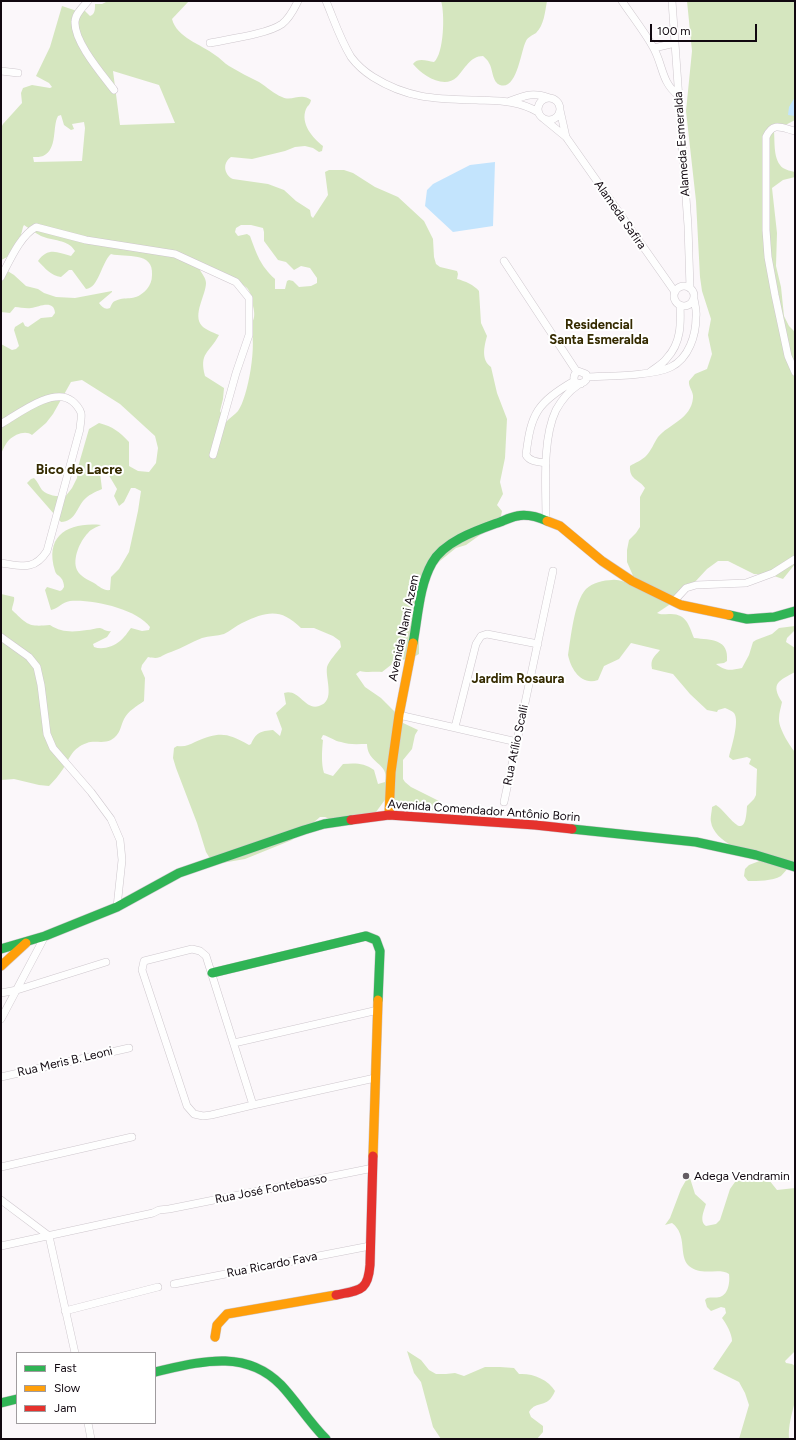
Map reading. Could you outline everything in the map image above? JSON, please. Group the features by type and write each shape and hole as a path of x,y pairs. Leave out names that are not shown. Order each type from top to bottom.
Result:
{"street":[{"path":"88,1 77,14 75,21 76,34 89,57 114,90"},
{"path":"210,43 253,34 282,24 289,17 298,1"},
{"name":"Alameda Safira","path":"326,1 343,43 352,58 364,71 401,92 420,97 442,99 510,101 527,106 538,112 544,119 566,137 675,292"},
{"path":"622,1 654,48 671,90 678,95"},
{"name":"Alameda Esmeralda","path":"586,377 660,371 673,366 688,352 695,332 697,316 694,293 690,288 688,226 672,1"},
{"path":"654,48 675,43"},
{"path":"1,71 18,73"},
{"name":"Alameda Safira","path":"510,101 529,94 536,94 550,98 558,103 566,137"},
{"path":"538,112 538,108 543,99 550,98"},
{"path":"544,119 554,119 559,114 560,110"},
{"path":"795,131 773,127 769,130 766,137 766,230 768,257 788,356 795,372"},
{"path":"1,277 23,238 29,231 36,227 86,240 175,254 236,282 249,298 249,335 236,373 213,455"},
{"path":"504,261 577,372"},
{"path":"650,372 667,359 677,341 681,325 680,305 675,299 675,292 682,286 690,288"},
{"path":"680,305 690,304 694,299"},
{"path":"546,463 528,459 526,455 531,424 540,406 549,397 577,382 584,382 586,377 584,372 577,372"},
{"path":"577,372 574,376 577,382"},
{"path":"546,519 546,463 552,422 560,403 577,382"},
{"path":"1,424 46,398 58,396 68,398 76,404 81,413 80,429 47,551 41,560 32,565 23,566 1,564"},
{"name":"Avenida Nami Azem","path":"389,815 391,772 399,715 422,594 427,574 433,561 443,550 457,540 486,526 517,516 546,519 560,526 602,561 632,580 681,605 747,619 774,617 795,611"},
{"path":"674,601 686,588 696,585 746,583 773,573 795,559"},
{"name":"Rua Atílio Scalli","path":"504,802 553,571"},
{"path":"455,727 478,640 481,636 487,634 538,644"},
{"path":"1,637 29,656 37,667 41,684 47,734 53,748 111,818 120,840 122,860 117,907"},
{"path":"399,715 517,742"},
{"name":"Avenida Comendador Antônio Borin","path":"1,949 45,936 117,907 179,874 304,830 324,824 389,815 535,825 696,842 756,855 795,867"},
{"path":"1,1019 18,990 45,936"},
{"path":"212,973 366,936 373,937 377,940 380,951 370,1246 368,1277 366,1284 356,1291 227,1314 217,1325 215,1337"},
{"path":"1,966 28,942"},
{"path":"254,1105 206,956 200,951 192,949 144,961 142,970 187,1106 194,1114 203,1116 254,1105 375,1078"},
{"path":"1,993 18,990 106,962"},
{"path":"234,1042 378,1010"},
{"name":"Rua Meris B. Leoni","path":"1,1077 129,1048"},
{"path":"1,1167 132,1137"},
{"name":"Rua José Fontebasso","path":"49,1236 153,1213 159,1210 372,1168"},
{"path":"1,1200 49,1236 75,1352"},
{"path":"1,1246 49,1236"},
{"name":"Rua Ricardo Fava","path":"174,1284 370,1246"},
{"path":"65,1311 158,1287"},
{"path":"156,1372 222,1359 241,1361 256,1366 279,1383 312,1425 326,1439"},
{"path":"1,1403 16,1399"},
{"path":"88,1424 91,1439"}],"green space":[{"path":"108,1 189,1 172,19 175,26 184,36 217,56 229,66 259,82 279,96 286,98 304,97 311,100 306,109 306,125 315,139 323,146 322,151 319,152 313,148 305,146 295,147 252,159 231,157 226,162 225,166 226,172 230,177 233,179 268,184 284,190 296,201 310,210 313,218 328,195 325,172 329,170 344,170 353,173 375,187 398,197 424,221 433,239 436,264 440,267 457,271 457,279 475,287 479,291 481,323 487,336 484,353 486,361 491,367 497,393 507,419 505,458 500,482 503,494 497,505 502,511 501,516 492,528 466,545 456,548 425,573 413,614 419,642 419,654 412,658 396,661 382,672 360,671 356,674 365,687 381,698 395,712 401,722 418,730 415,735 412,749 403,760 403,779 411,787 439,801 437,809 419,809 387,797 376,812 332,820 325,817 320,817 313,823 305,825 292,840 245,859 222,863 209,857 176,768 173,758 174,748 177,746 187,746 210,736 217,735 228,736 249,745 257,735 265,731 273,730 280,736 282,729 276,713 286,704 284,693 289,692 294,694 314,707 324,703 327,699 329,689 327,667 331,659 341,647 340,641 333,636 314,628 301,628 287,617 280,614 266,614 259,616 240,624 224,634 202,638 159,658 148,657 141,669 145,678 144,701 128,714 114,738 108,741 93,742 82,745 70,757 49,786 14,779 1,780 1,594 14,597 12,610 29,624 37,626 50,625 55,628 68,631 100,628 106,631 111,631 107,637 93,644 94,647 97,648 114,645 123,638 131,628 142,631 149,630 150,627 144,621 125,610 102,604 70,601 51,610 45,590 47,587 60,591 64,587 64,583 55,572 53,559 53,548 56,540 62,533 79,526 101,525 94,528 85,536 78,550 75,561 77,570 82,576 106,590 110,590 111,577 119,569 129,552 141,491 131,488 124,502 119,506 114,496 117,489 104,467 100,473 102,489 85,499 69,520 61,522 27,483 34,478 44,492 65,497 77,478 78,467 89,429 99,423 116,430 129,442 129,466 138,471 149,472 156,463 158,448 155,436 120,404 82,380 71,382 53,414 46,423 32,435 27,433 17,434 11,438 1,454 1,344 12,350 16,349 19,346 14,330 15,327 23,322 25,326 28,327 41,318 52,317 55,313 52,306 49,305 29,308 15,307 10,313 1,312 1,267 14,275 26,286 38,289 44,293 56,297 75,298 112,291 99,303 102,307 107,309 110,308 112,303 115,301 138,296 147,289 152,279 149,262 138,257 111,254 97,280 90,288 86,289 72,270 69,270 61,277 57,276 48,271 38,261 49,252 57,252 71,256 75,251 72,247 64,242 45,238 24,225 13,251 6,258 1,260 1,128 22,103 21,93 23,88 32,85 52,87 49,83 36,76 50,47 62,6 77,11 85,11 90,16 94,12 95,4 102,4","holes":["113,71 159,85 175,123 120,125","61,115 64,125 71,130 74,129 72,124 84,122 85,128 82,161 34,162 33,157 43,156 48,153 51,148 58,116","241,225 251,225 263,228 264,241 278,260 286,262 294,270 301,266 310,268 317,278 317,283 311,286 299,287 293,281 289,280 287,281 285,289 275,289 275,279 260,259 250,236 247,234 238,236 235,232 236,228","201,267 243,284 251,296 254,309 254,319 250,326 253,344 251,369 248,382 242,404 238,411 226,422 220,411 224,388 205,376 203,368 204,357 219,335 206,329 199,321 198,316 206,283 200,270","323,735 344,743 367,744 369,753 385,772 385,782 378,784 374,770 360,764 343,764 333,776 324,773 322,761 323,740 321,739"]},
{"path":"441,1 547,1 541,26 536,33 529,37 526,41 518,69 511,82 506,85 500,85 497,83 489,62 483,56 475,58 457,77 452,81 446,82 434,80 413,64 420,60 434,62 437,58 440,51 443,33"},
{"path":"687,1 795,1 795,120 774,131 775,151 778,161 783,168 795,172 795,177 783,180 772,188 777,233 776,266 781,287 784,316 789,326 795,332 795,564 783,579 771,575 754,574 728,561 718,561 707,569 681,597 657,613 675,614 686,621 694,638 713,640 722,645 727,654 727,661 716,664 729,670 742,668 749,655 753,642 756,640 772,634 779,628 795,626 795,630 787,638 786,642 795,648 795,672 778,683 777,691 782,702 779,716 780,726 787,741 795,752 795,866 790,866 781,876 765,880 748,881 744,876 745,869 749,865 762,860 724,841 713,829 711,822 712,807 716,805 731,820 740,826 746,818 747,806 756,795 757,769 749,764 751,759 747,757 733,760 729,757 736,728 736,717 734,713 725,708 718,710 717,712 707,710 690,694 673,674 652,669 652,660 660,650 631,643 619,659 604,666 598,680 592,681 587,681 574,671 568,655 576,611 586,589 602,581 609,580 619,580 630,584 634,578 627,562 627,550 629,540 640,527 640,497 645,488 633,477 630,471 630,466 646,456 658,437 688,411 693,398 689,381 695,374 707,369 712,354 708,335 711,319 702,291 700,277 696,201 686,111 692,51"},
{"path":"689,1175 695,1194 706,1204 702,1219 706,1226 716,1224 720,1220 730,1189 735,1182 754,1176 769,1180 777,1190 795,1188 795,1351 785,1361 786,1363 795,1366 795,1401 790,1424 789,1439 739,1439 749,1405 739,1382 713,1369 732,1341 732,1338 722,1318 726,1313 725,1308 721,1307 711,1311 707,1307 705,1300 707,1298 720,1297 725,1293 729,1284 729,1274 720,1271 699,1271 689,1266 684,1257 680,1233 672,1223 665,1225 670,1218 681,1189"},
{"path":"407,1351 421,1360 429,1370 436,1374 455,1373 464,1376 485,1367 500,1367 514,1368 519,1374 534,1376 544,1380 555,1391 549,1400 535,1406 529,1412 531,1417 543,1426 543,1432 537,1439 441,1439 433,1427 421,1382 414,1373"}],"water":[{"path":"795,97 795,116 788,115 789,107"},
{"path":"495,162 493,226 453,232 425,206 427,190 433,184 470,165"}],"traffic: fast":[{"path":"413,643 424,582 437,555 453,542 462,537 515,516 521,515 536,517 547,521"},
{"path":"729,615 747,619 774,617 795,611"},
{"path":"1,949 45,936 117,907 179,873 304,830 324,824 351,820"},
{"path":"572,829 696,842 756,855 795,867"},
{"path":"212,973 366,936 376,940 380,951 378,1000"},
{"path":"156,1372 205,1362 221,1361 237,1362 252,1366 267,1373 281,1385 326,1439"},
{"path":"1,1403 16,1399"}],"traffic: slow":[{"path":"547,521 560,526 602,561 632,581 681,605 729,615"},
{"path":"389,815 391,772 399,715 413,643"},
{"path":"1,966 26,943"},
{"path":"373,1156 378,1000"},
{"path":"215,1337 217,1325 227,1314 336,1295"}],"traffic: jam":[{"path":"351,820 389,815 572,829"},
{"path":"336,1295 361,1288 367,1280 369,1274 373,1156"}],"place":[{"name":"Adega Vendramin","path":"686,1176"}],"district":[{"name":"Residencial Santa Esmeralda","path":"599,332"},
{"name":"Bico de Lacre","path":"79,470"},
{"name":"Jardim Rosaura","path":"518,679"}]}
